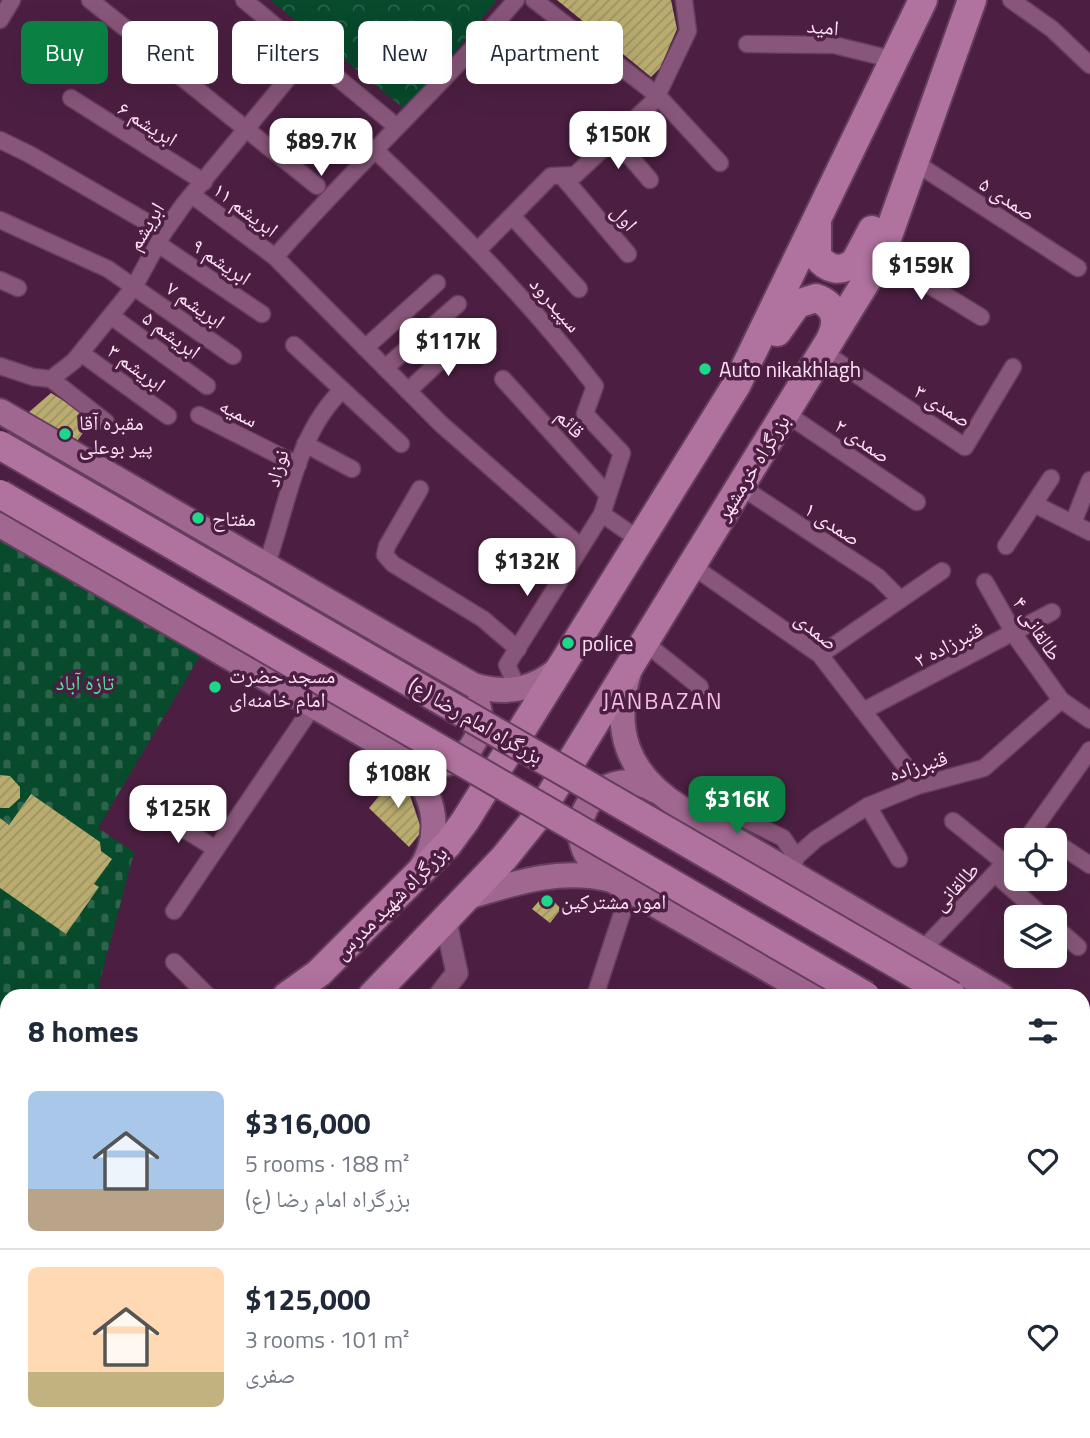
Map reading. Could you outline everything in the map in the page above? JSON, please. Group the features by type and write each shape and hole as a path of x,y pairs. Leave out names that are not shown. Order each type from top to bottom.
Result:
{"highway":[{"path":"570,655 706,437 746,367 923,0"},
{"name":"بزرگراه خرمشهر","path":"460,904 510,851 537,817 880,255 972,0"},
{"path":"818,219 814,248 819,259 832,268 852,265 862,251 951,60"},
{"path":"706,437 797,304 812,298 830,306 836,322 827,345"},
{"name":"بزرگراه امام رضا (ع)","path":"0,444 940,989"},
{"name":"بزرگراه امام رضا (ع)","path":"0,494 854,989"},
{"name":"بزرگراه شهید مدرس","path":"297,989 319,973 461,827 570,655"},
{"path":"391,984 460,904"},
{"path":"302,989 319,973"}],"main road":[{"name":"بزرگراه امام رضا (ع)","path":"0,411 452,675"},
{"path":"0,525 419,767 440,767 455,762 470,748 479,730 480,710 472,691 452,675"},
{"path":"639,650 623,710 624,740 636,767 662,795"},
{"path":"452,675 488,689 518,689 547,677 570,655"},
{"path":"399,756 424,784 434,817 429,852 408,884"},
{"path":"802,989 596,868 584,852 579,828 585,809 601,791 620,783 640,784 662,795 794,865 923,950 990,989"},
{"path":"460,904 544,876 591,876 625,886"}],"street":[{"path":"0,20 12,0"},
{"path":"90,0 122,26"},
{"path":"244,0 270,21"},
{"path":"534,0 657,95 720,163"},
{"path":"479,249 551,176 575,175 657,95 688,31 684,0"},
{"path":"1011,0 1052,29 1090,65"},
{"path":"513,1 447,80 329,195 275,257 441,424 581,547"},
{"name":"امید","path":"747,44 834,45 895,60"},
{"path":"344,82 397,127"},
{"path":"191,84 317,186"},
{"name":"ابریشم","path":"51,379 81,353 134,287 161,238 192,195 284,84"},
{"name":"ابریشم ۶","path":"71,98 204,182"},
{"path":"614,138 650,180"},
{"name":"ابریشم ۹","path":"0,140 29,153 161,238 262,314"},
{"name":"سپیدرود","path":"375,150 479,249 554,333 595,386 585,414 622,453 602,514 518,649"},
{"name":"صمدی ۵","path":"914,162 1078,268"},
{"name":"اول","path":"562,176 628,254"},
{"name":"ابریشم ۱۱","path":"192,195 275,257"},
{"path":"512,216 579,289"},
{"name":"ابریشم ۷","path":"0,220 62,246 134,287 233,356"},
{"path":"880,255 981,317"},
{"path":"0,279 18,288"},
{"path":"365,348 437,283"},
{"path":"384,368 458,304"},
{"name":"ابریشم ۵","path":"111,316 207,386"},
{"path":"408,391 464,338"},
{"path":"294,345 401,444"},
{"name":"صمدی ۳","path":"827,345 965,446 1013,367"},
{"name":"ابریشم ۳","path":"81,353 168,416"},
{"path":"0,366 51,379 106,422"},
{"name":"قائم","path":"503,379 608,495"},
{"name":"نوزاد","path":"266,566 305,444 326,407 342,390"},
{"name":"صمدی ۲","path":"785,413 917,502"},
{"name":"سمیه","path":"199,415 298,465"},
{"path":"305,444 352,469"},
{"path":"1006,546 1051,478"},
{"path":"1073,523 1090,480"},
{"name":"صمدی ۱","path":"740,486 878,577 900,599"},
{"path":"420,489 387,546 385,555 393,564 483,619 518,649 508,665 518,689"},
{"path":"1034,504 1090,532"},
{"path":"602,514 641,541"},
{"name":"صمدی","path":"691,565 820,655 917,786"},
{"path":"820,655 942,571"},
{"name":"طالقانی ۴","path":"985,582 1014,634 1061,700 1090,720"},
{"name":"قنبرزاده ۲","path":"863,711 1052,612"},
{"path":"639,650 700,687"},
{"name":"قنبرزاده","path":"794,865 816,839 868,806 917,786 984,768 1061,700"},
{"path":"174,911 313,706"},
{"path":"1036,828 1090,750"},
{"path":"707,788 736,815 783,838 794,865"},
{"path":"868,806 899,859"},
{"path":"158,813 216,849"},
{"path":"953,821 1033,905"},
{"path":"1067,850 1090,865"},
{"name":"طالقانی","path":"923,950 1004,864"},
{"path":"597,989 625,886"},
{"path":"444,989 457,973 447,927 460,904"},
{"path":"1067,938 1077,947"},
{"path":"174,962 201,989"}],"green space":[{"path":"270,0 496,1 480,21 466,21 466,38 452,55 452,21 358,21 358,71 344,60 344,21 296,21"},
{"path":"374,84 429,84 407,111"},
{"name":"تازه آباد","path":"0,534 202,652 98,828 134,852 98,989 0,989"}],"building":[{"path":"557,0 671,0 677,29 660,68 651,77 623,54 623,21 583,21"},
{"name":"مقبره آقا پیر بوعلی","path":"51,393 93,419 72,448 22,418"},
{"path":"401,769 422,831 409,847 369,808"},
{"path":"0,775 10,776 20,787 20,798 9,808 0,808"},
{"path":"31,794 100,842 101,851 112,859 94,884 99,887 66,934 0,888 0,818 9,825"},
{"name":"امور مشترکین","path":"546,893 561,909 550,923 532,909"}],"place":[{"name":"Auto nikakhlagh","path":"705,369"},
{"name":"مقبره آقا پیر بوعلی","path":"65,434"},
{"name":"مفتاح","path":"198,518"},
{"name":"police","path":"568,643"},
{"name":"مسجد حضرت امام خامنه‌ای","path":"215,687"},
{"name":"امور مشترکین","path":"547,901"}],"district":[{"name":"JANBAZAN","path":"663,700"}]}
